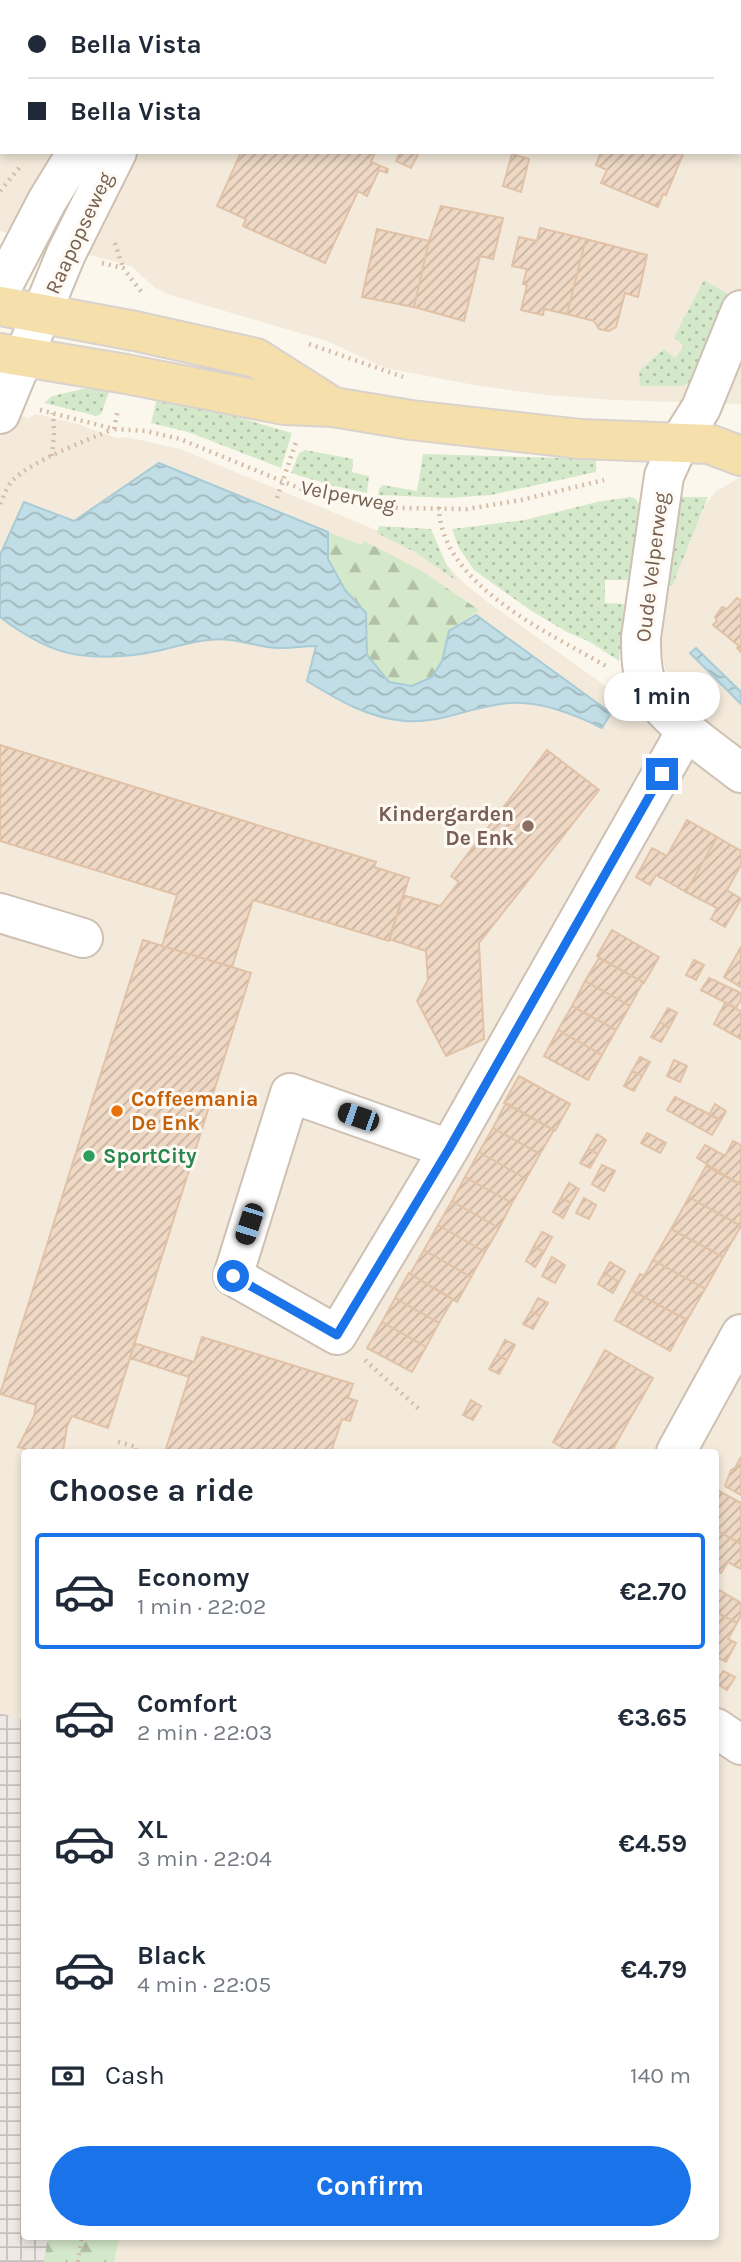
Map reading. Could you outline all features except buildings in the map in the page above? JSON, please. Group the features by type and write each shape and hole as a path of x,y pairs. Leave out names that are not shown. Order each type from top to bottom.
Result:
{"main road":[{"path":"0,306 135,331 256,358 333,407"},
{"path":"12,355 284,405 333,407 499,430 707,450"}],"street":[{"name":"Raapopseweg","path":"0,291 47,201 76,154"},
{"name":"Raapopseweg","path":"3,408 12,355 41,314 66,254 116,154"},
{"path":"707,450 701,408 741,310"},
{"name":"Oude Velperweg","path":"707,450 641,637 641,663 650,692 667,712 741,773"},
{"path":"449,1149 290,1093 233,1276 337,1335 449,1149 687,729"},
{"path":"0,912 83,938"},
{"path":"678,1449 741,1334"},
{"path":"719,1730 741,1745"}],"path":[{"path":"0,191 22,164"},
{"path":"302,342 405,378"},
{"name":"Velperweg","path":"3,408 53,413 114,429 146,430 180,439 311,493 398,508 467,509 520,500 630,476 707,450"},
{"path":"52,456 53,413"},
{"path":"0,504 13,480 52,456 114,429"},
{"path":"276,498 296,442"},
{"path":"439,507 439,520 451,550 479,585 524,619 650,692"},
{"path":"337,1335 419,1409"},
{"path":"118,1442 137,1449"},
{"path":"78,2262 81,2240"}],"shaded area":[{"path":"0,154 741,154 741,404 547,395 474,385 385,368 327,341 170,295 154,287 131,266 0,231"},
{"path":"0,411 29,418 35,414 42,415 117,438 127,437 180,449 439,556 465,584 489,603 638,709 673,687 659,654 661,618 668,592 705,506 715,492 741,477 741,2262 0,2262"},
{"path":"0,1713 21,1719 21,2240 96,2240 92,2262 0,2262"}],"green space":[{"path":"704,280 728,294 692,381 683,386 640,386 639,371 664,349 675,358 684,346 674,337"},
{"path":"88,388 103,388 109,392 101,414 97,416 44,403 52,396"},
{"path":"158,394 292,433 281,468 188,432 151,423"},
{"path":"305,450 353,459 352,472 369,476 367,493 291,473 299,453"},
{"path":"423,454 596,459 596,472 491,495 450,498 378,495 383,485 417,491"},
{"path":"683,497 708,497 672,586 660,585 675,502"},
{"path":"635,498 640,505 628,580 605,580 605,603 624,604 619,661 530,610 474,570 459,548 452,529 525,520 597,502"},
{"path":"379,526 431,529 447,566 457,581 415,552 377,533"},
{"path":"328,532 362,545 364,541 422,571 479,610 449,631 442,661 432,677 413,686 389,682 367,655 366,613 345,590 328,559"},
{"path":"48,2240 118,2240 114,2262 44,2262"}],"water":[{"path":"159,463 328,532 328,559 345,590 366,613 367,655 389,682 412,686 432,677 442,661 449,631 476,615 611,713 602,728 558,710 522,703 497,704 432,720 391,719 354,707 307,681 316,646 274,648 217,639 141,654 82,656 34,640 0,617 0,555 24,502 74,521"},
{"path":"696,648 741,692 741,704 690,653"}],"place":[{"name":"Kindergarden De Enk","path":"528,826"},
{"name":"Coffeemania De Enk","path":"117,1111"},
{"name":"SportCity","path":"89,1156"}],"route":[{"path":"233,1276 337,1335 449,1149 662,774"}]}
